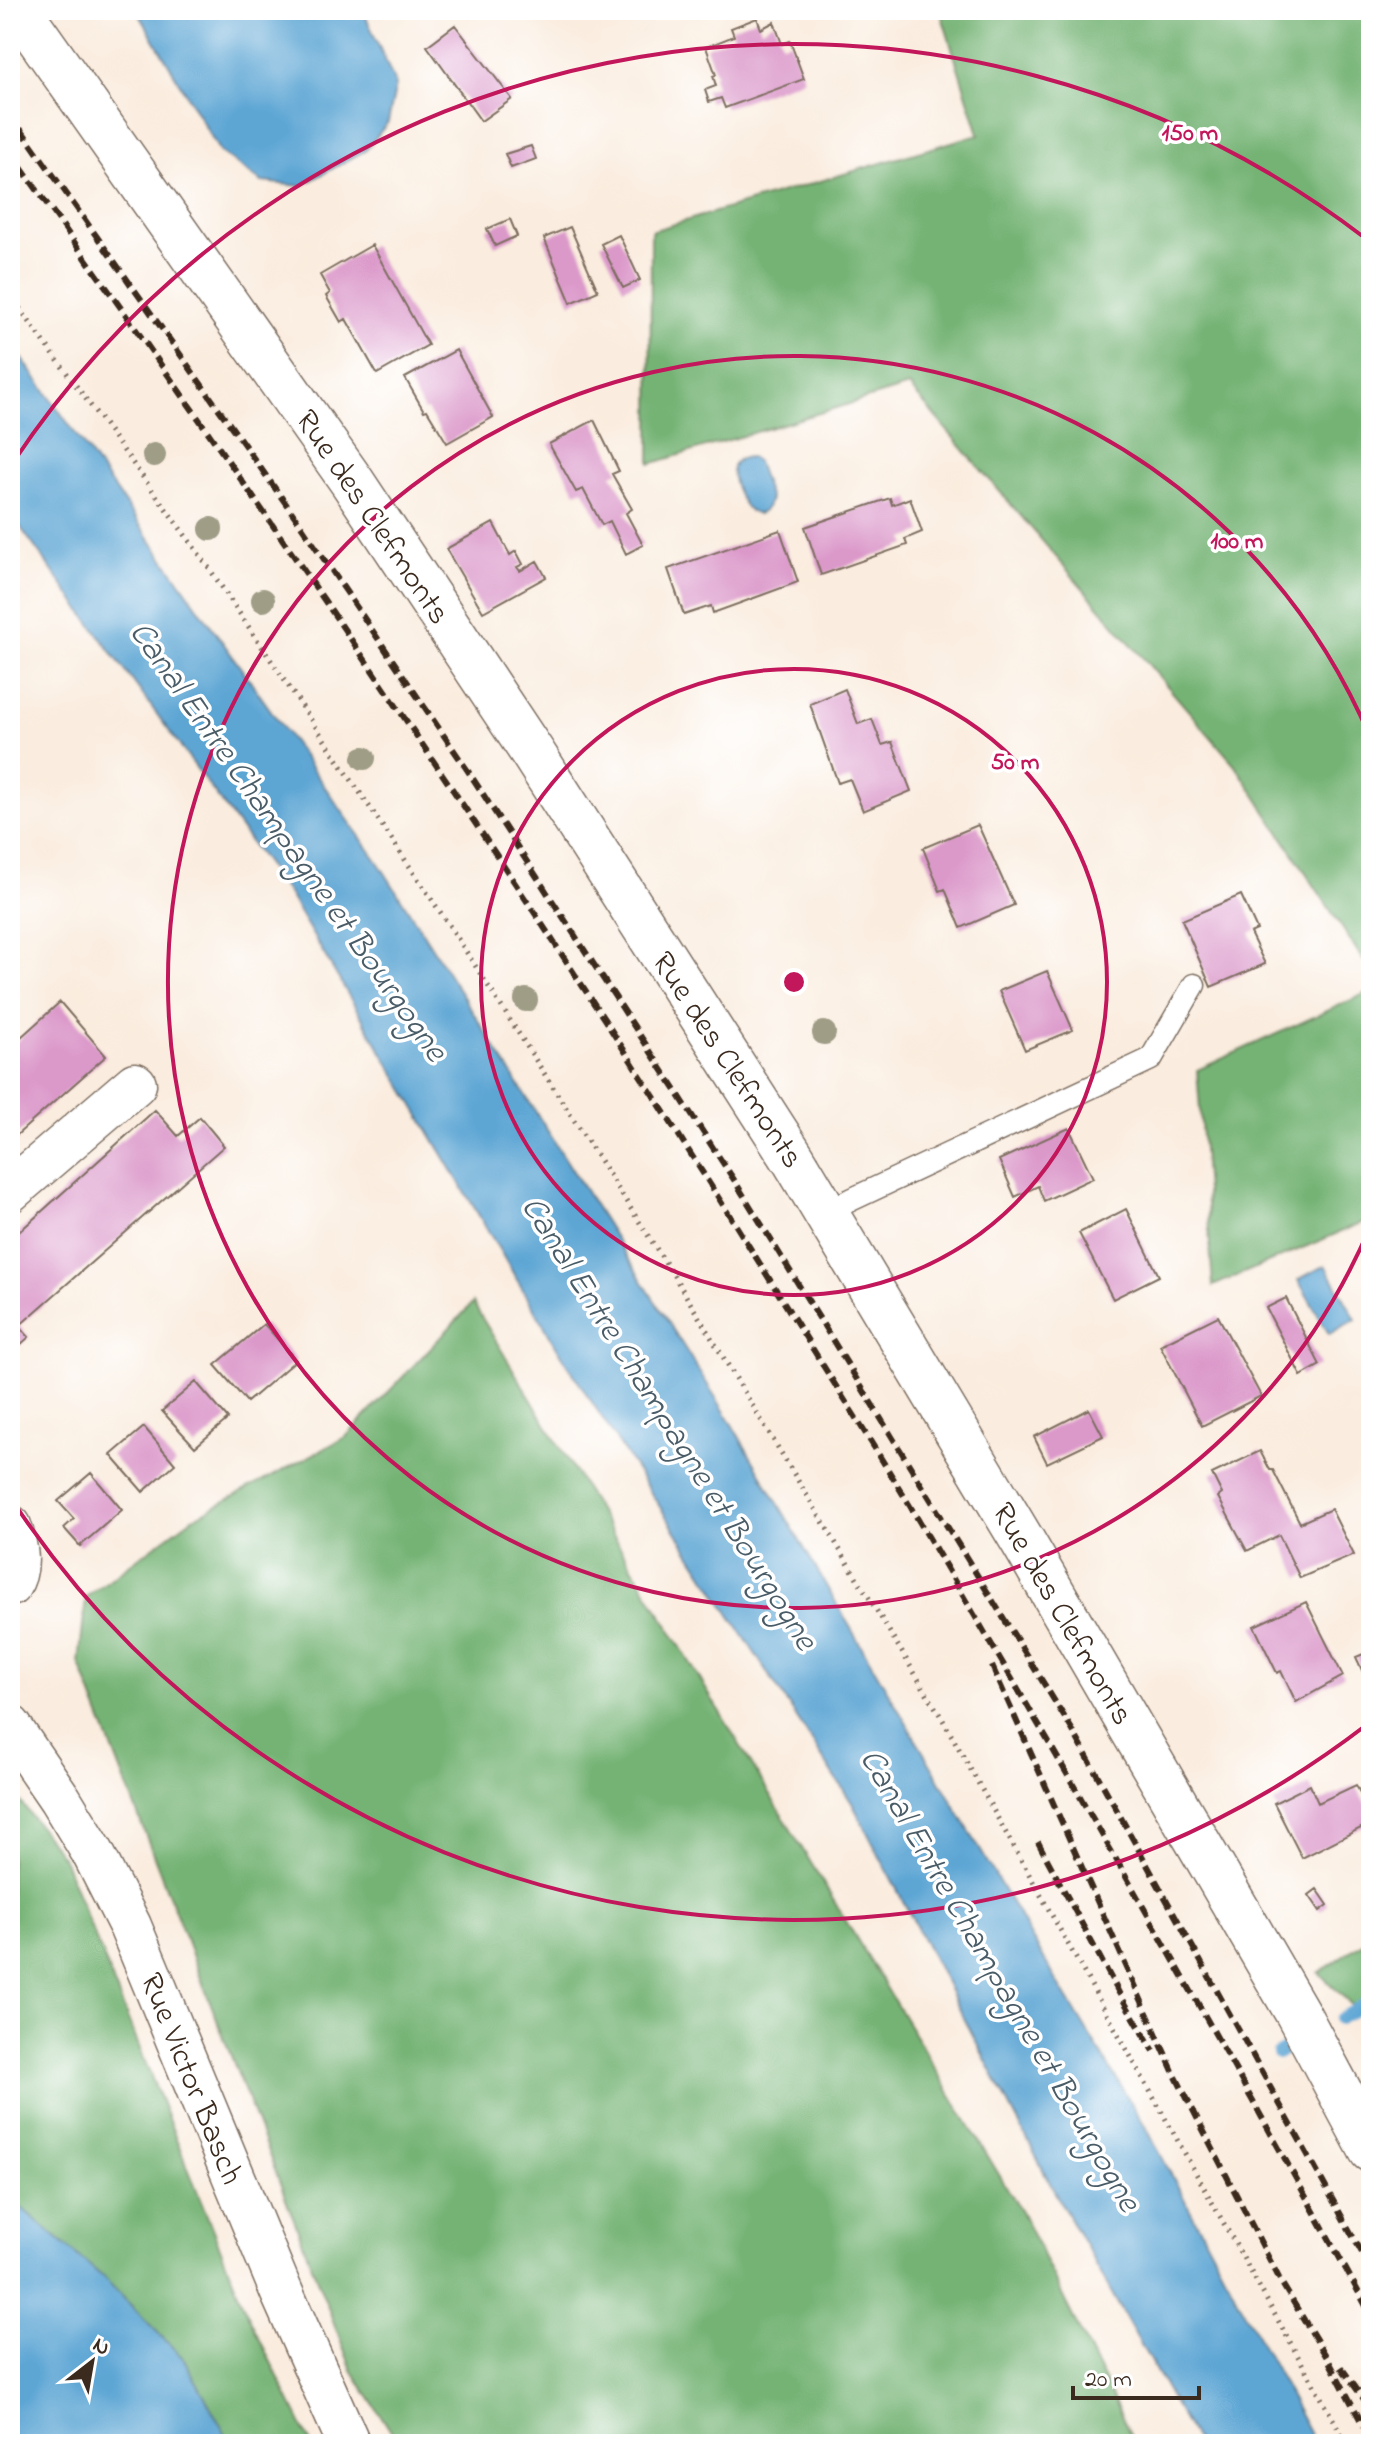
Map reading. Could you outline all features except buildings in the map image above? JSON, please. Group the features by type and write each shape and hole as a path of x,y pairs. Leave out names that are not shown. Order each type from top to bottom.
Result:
{"street":[{"name":"Rue des Clefmonts","path":"19,10 353,483 532,752 825,1212 1022,1540 1298,2014 1371,2150"},
{"path":"10,1191 135,1084"},
{"path":"10,1526 18,1548 14,1580 10,1585"},
{"name":"Rue Victor Basch","path":"10,1726 93,1853 130,1926 281,2291 349,2444"}],"lane":[{"path":"825,1212 1151,1059 1194,985"}],"path":[{"path":"10,295 207,565 453,931 674,1276 943,1720 1347,2444"}],"green space":[{"path":"940,10 1371,10 1371,972 1236,766 909,386 650,464 651,231 979,134"},
{"path":"1371,991 1371,1219 1213,1286 1197,1070"},
{"path":"473,1303 1021,2211 1135,2444 399,2444 352,2370 79,1662 86,1597 191,1519 346,1437"},
{"path":"10,1788 63,1858 244,2307 311,2444 160,2444 10,2255"},
{"path":"1371,1937 1371,2024 1319,1973"}],"water":[{"path":"137,10 363,10 396,85 388,122 366,150 301,186 262,182 220,152"},
{"name":"Canal Entre Champagne et Bourgogne","path":"10,341 380,865 723,1409 1058,1983 1147,2129 1315,2444 1197,2444 1053,2189 852,1803 564,1359 289,895 10,513"},
{"path":"749,457 757,462 770,499 764,511 757,514 743,504 732,473 736,462"},
{"path":"1325,1265 1356,1319 1329,1334 1298,1280"},
{"path":"10,2198 103,2277 184,2359 231,2444 10,2444"}],"waterway":[{"path":"1340,2019 1371,2000"},
{"path":"1278,2054 1294,2044"}],"railway":[{"path":"10,114 296,518 468,771 736,1183 1073,1731 1371,2269"},
{"path":"10,152 214,440 414,732 704,1175 895,1481 983,1630 1152,1922 1371,2315"},
{"path":"992,1666 1173,2071 1281,2282 1328,2359 1371,2440"},
{"path":"1038,1842 1119,1993 1154,2051"},
{"path":"1341,2367 1371,2409"}]}
